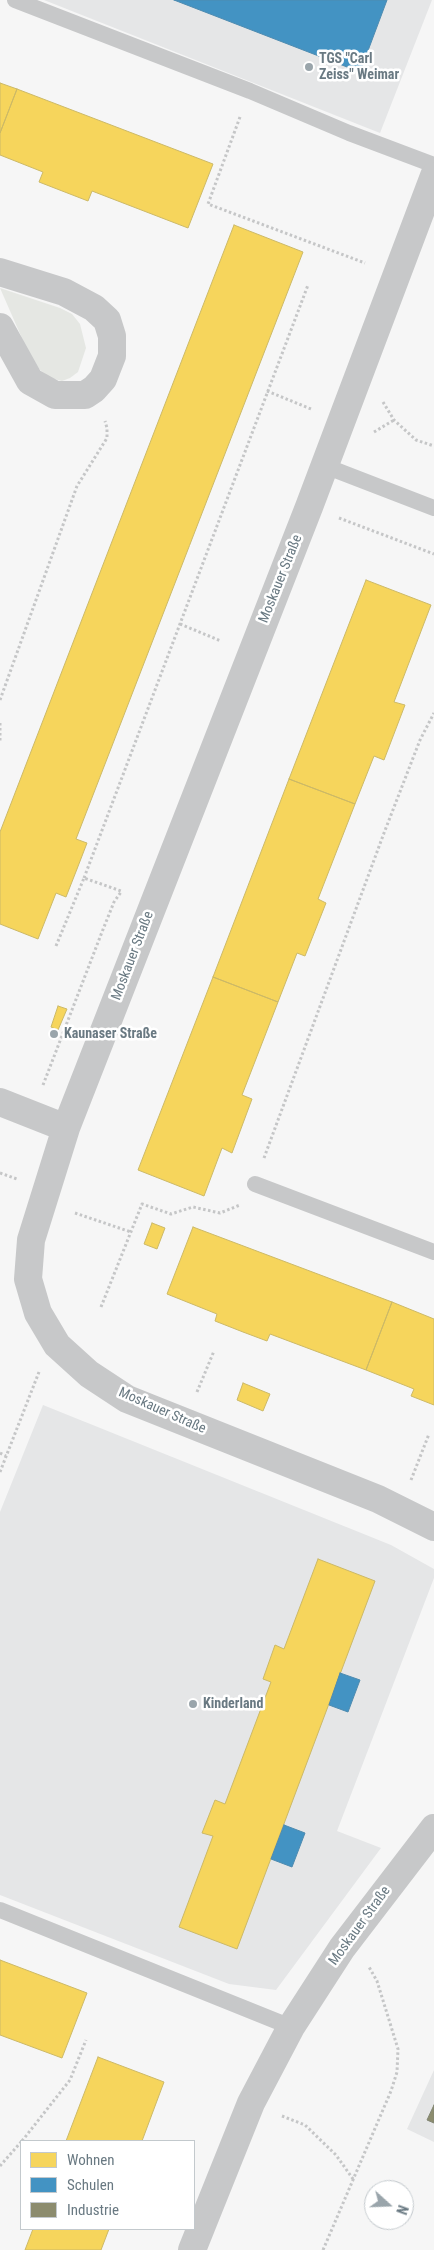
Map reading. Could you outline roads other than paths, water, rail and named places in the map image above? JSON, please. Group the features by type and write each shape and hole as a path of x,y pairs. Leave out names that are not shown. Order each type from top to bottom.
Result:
{"street":[{"name":"Moskauer Straße","path":"434,176 325,466 66,1128 31,1240 28,1279 38,1313 57,1346 89,1374 127,1399 369,1496 434,1527"},
{"path":"0,272 64,292 94,308 107,320 112,336 112,356 103,379 94,389 85,395 55,395 30,381 0,327"},
{"path":"0,1102 66,1128"},
{"name":"Moskauer Straße","path":"192,2250 251,2103 290,2027 342,1948 434,1828"}],"lane":[{"path":"15,0 434,165"},
{"path":"325,466 434,508"},
{"path":"255,1184 434,1252"},
{"path":"0,1910 290,2027"}],"place":[{"name":"TGS \"Carl Zeiss\" Weimar","path":"309,67"},
{"name":"Kaunaser Straße","path":"54,1034"},
{"name":"Kinderland","path":"193,1704"}]}
